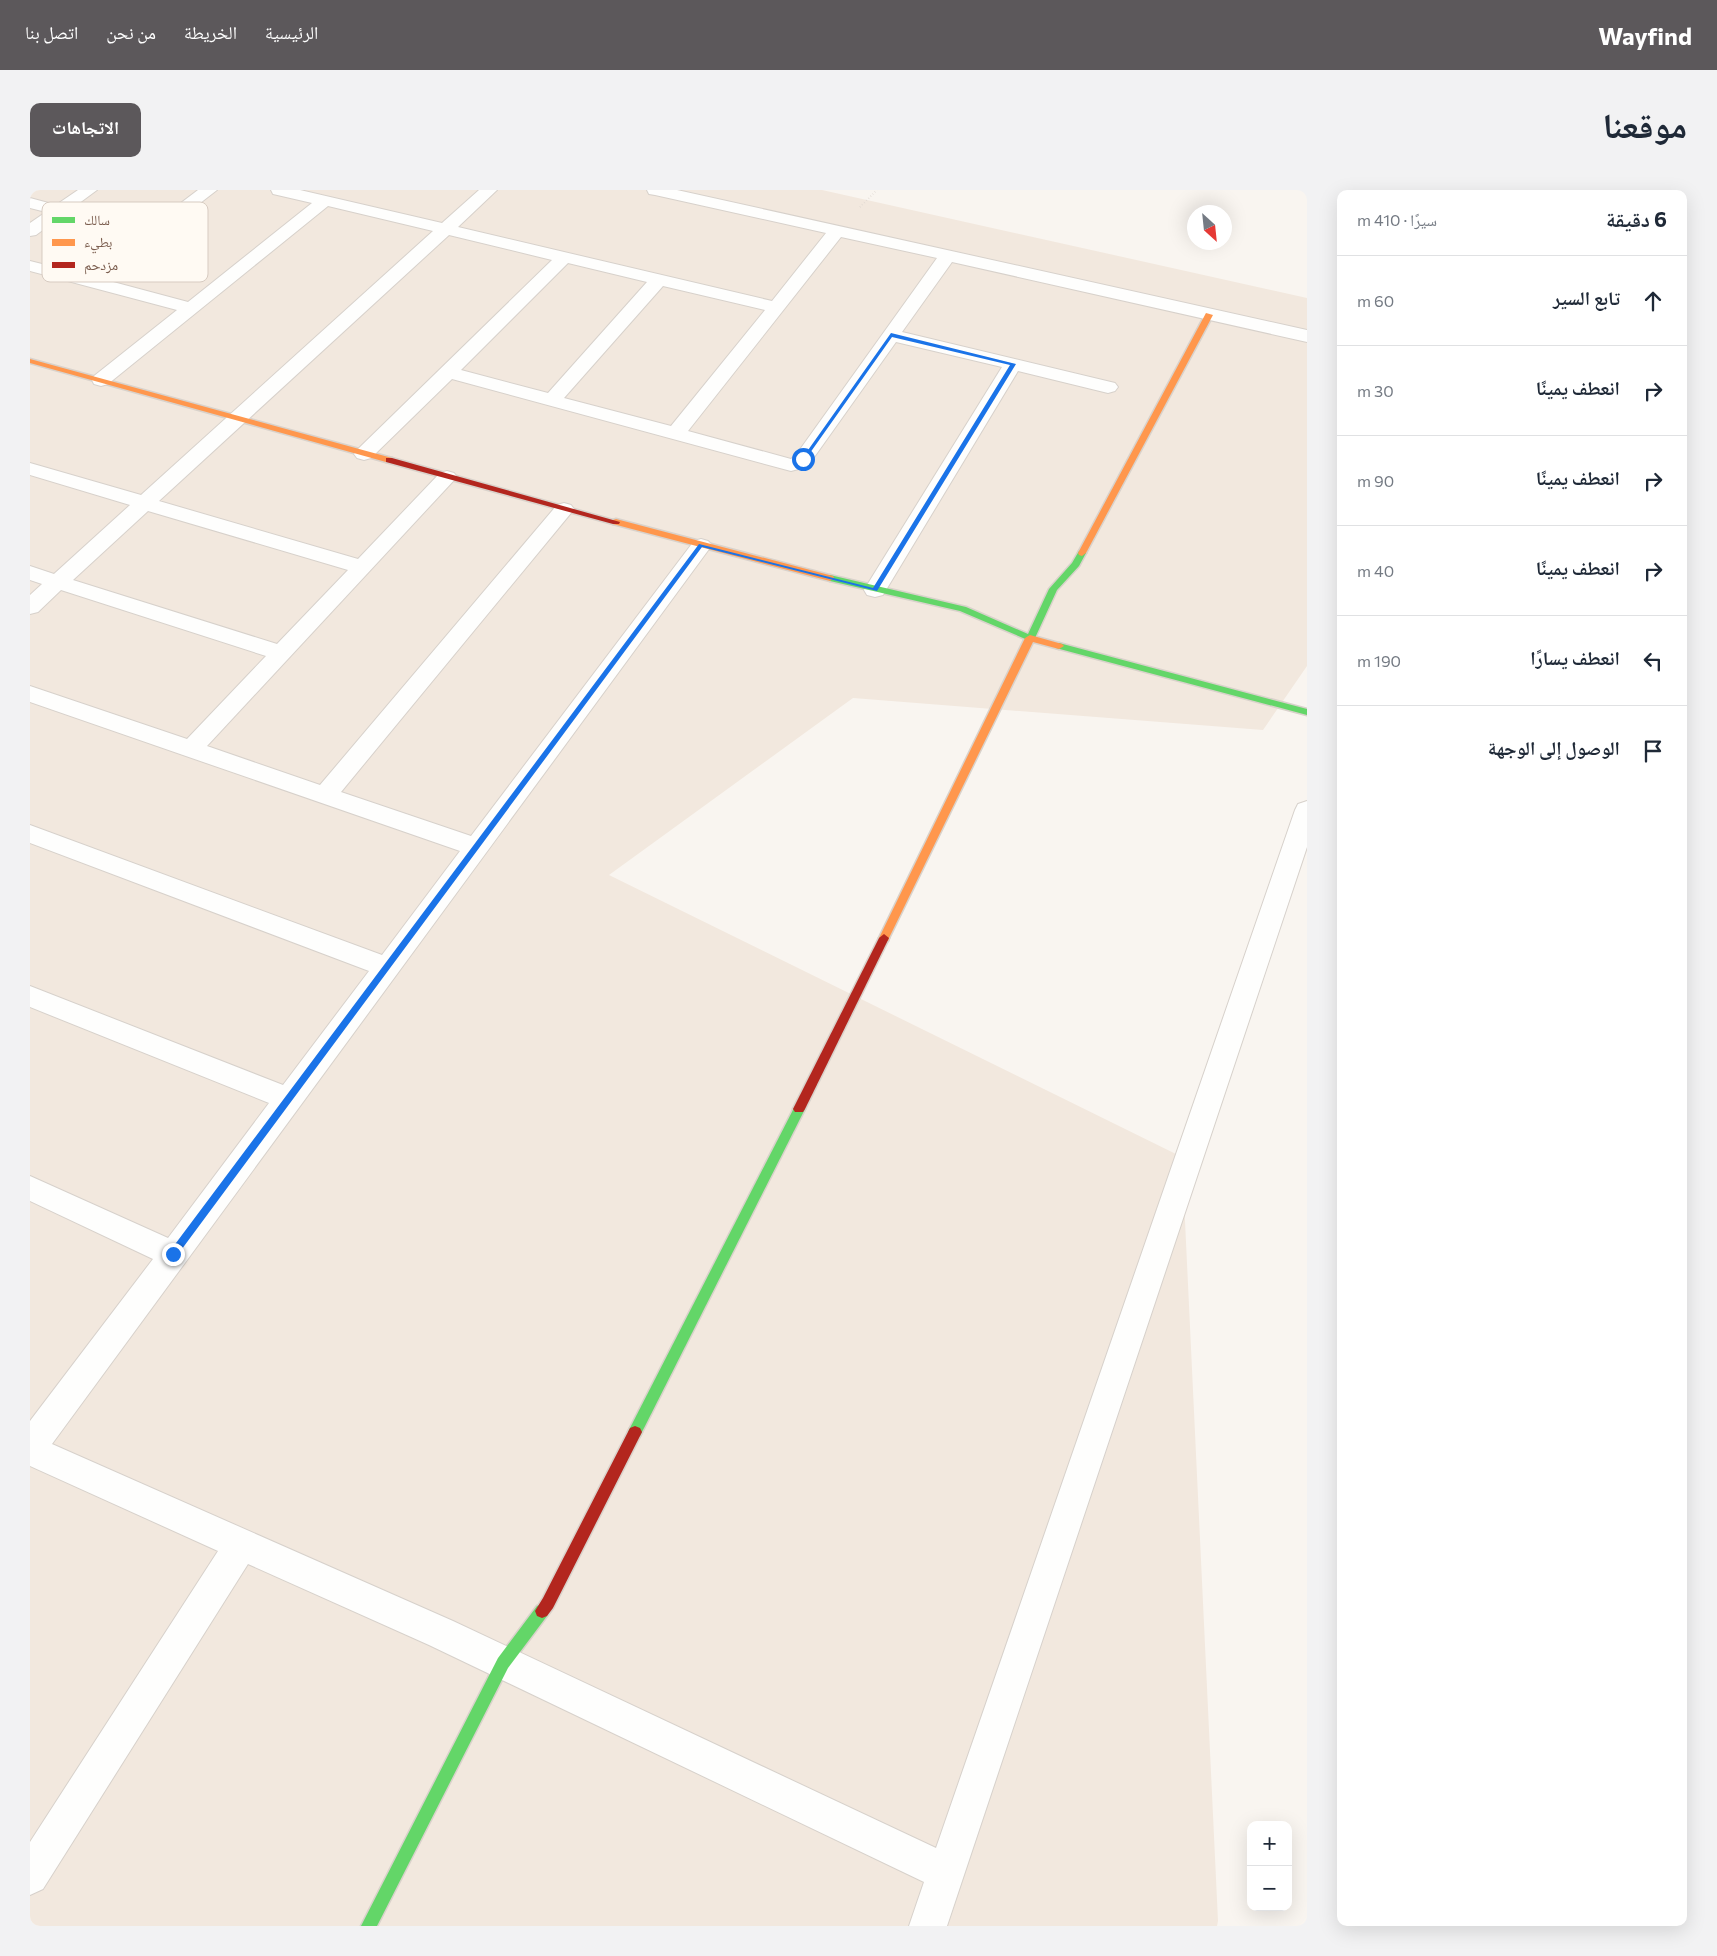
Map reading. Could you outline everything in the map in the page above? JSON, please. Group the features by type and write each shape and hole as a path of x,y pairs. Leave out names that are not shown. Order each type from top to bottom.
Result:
{"street":[{"path":"72,202 89,190"},
{"path":"193,202 209,190"},
{"path":"279,190 776,307"},
{"path":"30,607 488,190"},
{"path":"655,190 1307,336"},
{"path":"101,380 324,201"},
{"path":"30,232 42,223"},
{"path":"675,434 837,231"},
{"path":"448,372 791,465 799,463 946,256"},
{"path":"364,454 565,257"},
{"path":"552,400 659,280"},
{"path":"93,282 191,308"},
{"path":"369,1926 503,1663 548,1603 845,1020 1053,589 1076,564 1209,315"},
{"path":"891,335 1108,388"},
{"path":"30,361 564,510 875,590 963,609 1030,638 1307,712"},
{"path":"875,590 1013,364"},
{"path":"30,469 362,568"},
{"path":"191,749 447,477"},
{"path":"325,795 564,510"},
{"path":"701,545 30,1448 441,1632 946,1874"},
{"path":"30,573 282,653"},
{"path":"30,694 476,847"},
{"path":"928,1926 1307,810"},
{"path":"30,834 387,967"},
{"path":"30,996 288,1099"},
{"path":"30,1188 173,1254"},
{"path":"30,1876 242,1544"}],"shaded area":[{"path":"30,190 822,190 1307,298 1307,666 1263,730 853,698 609,875 1182,1157 1217,1926 30,1926"}],"traffic: fast":[{"path":"830,578 963,609 1030,638 1053,589 1076,564 1082,553"},
{"path":"1059,646 1307,712"},
{"path":"635,1432 799,1109"},
{"path":"369,1926 503,1663 542,1611"}],"traffic: slow":[{"path":"1082,553 1209,315"},
{"path":"30,361 389,460"},
{"path":"616,522 830,578"},
{"path":"884,938 1030,638 1059,646"}],"traffic: jam":[{"path":"389,460 616,522"},
{"path":"799,1109 884,938"},
{"path":"542,1611 548,1603 635,1432"}],"route":[{"path":"173,1254 701,545 875,590 1013,364 891,335 803,459"}]}
